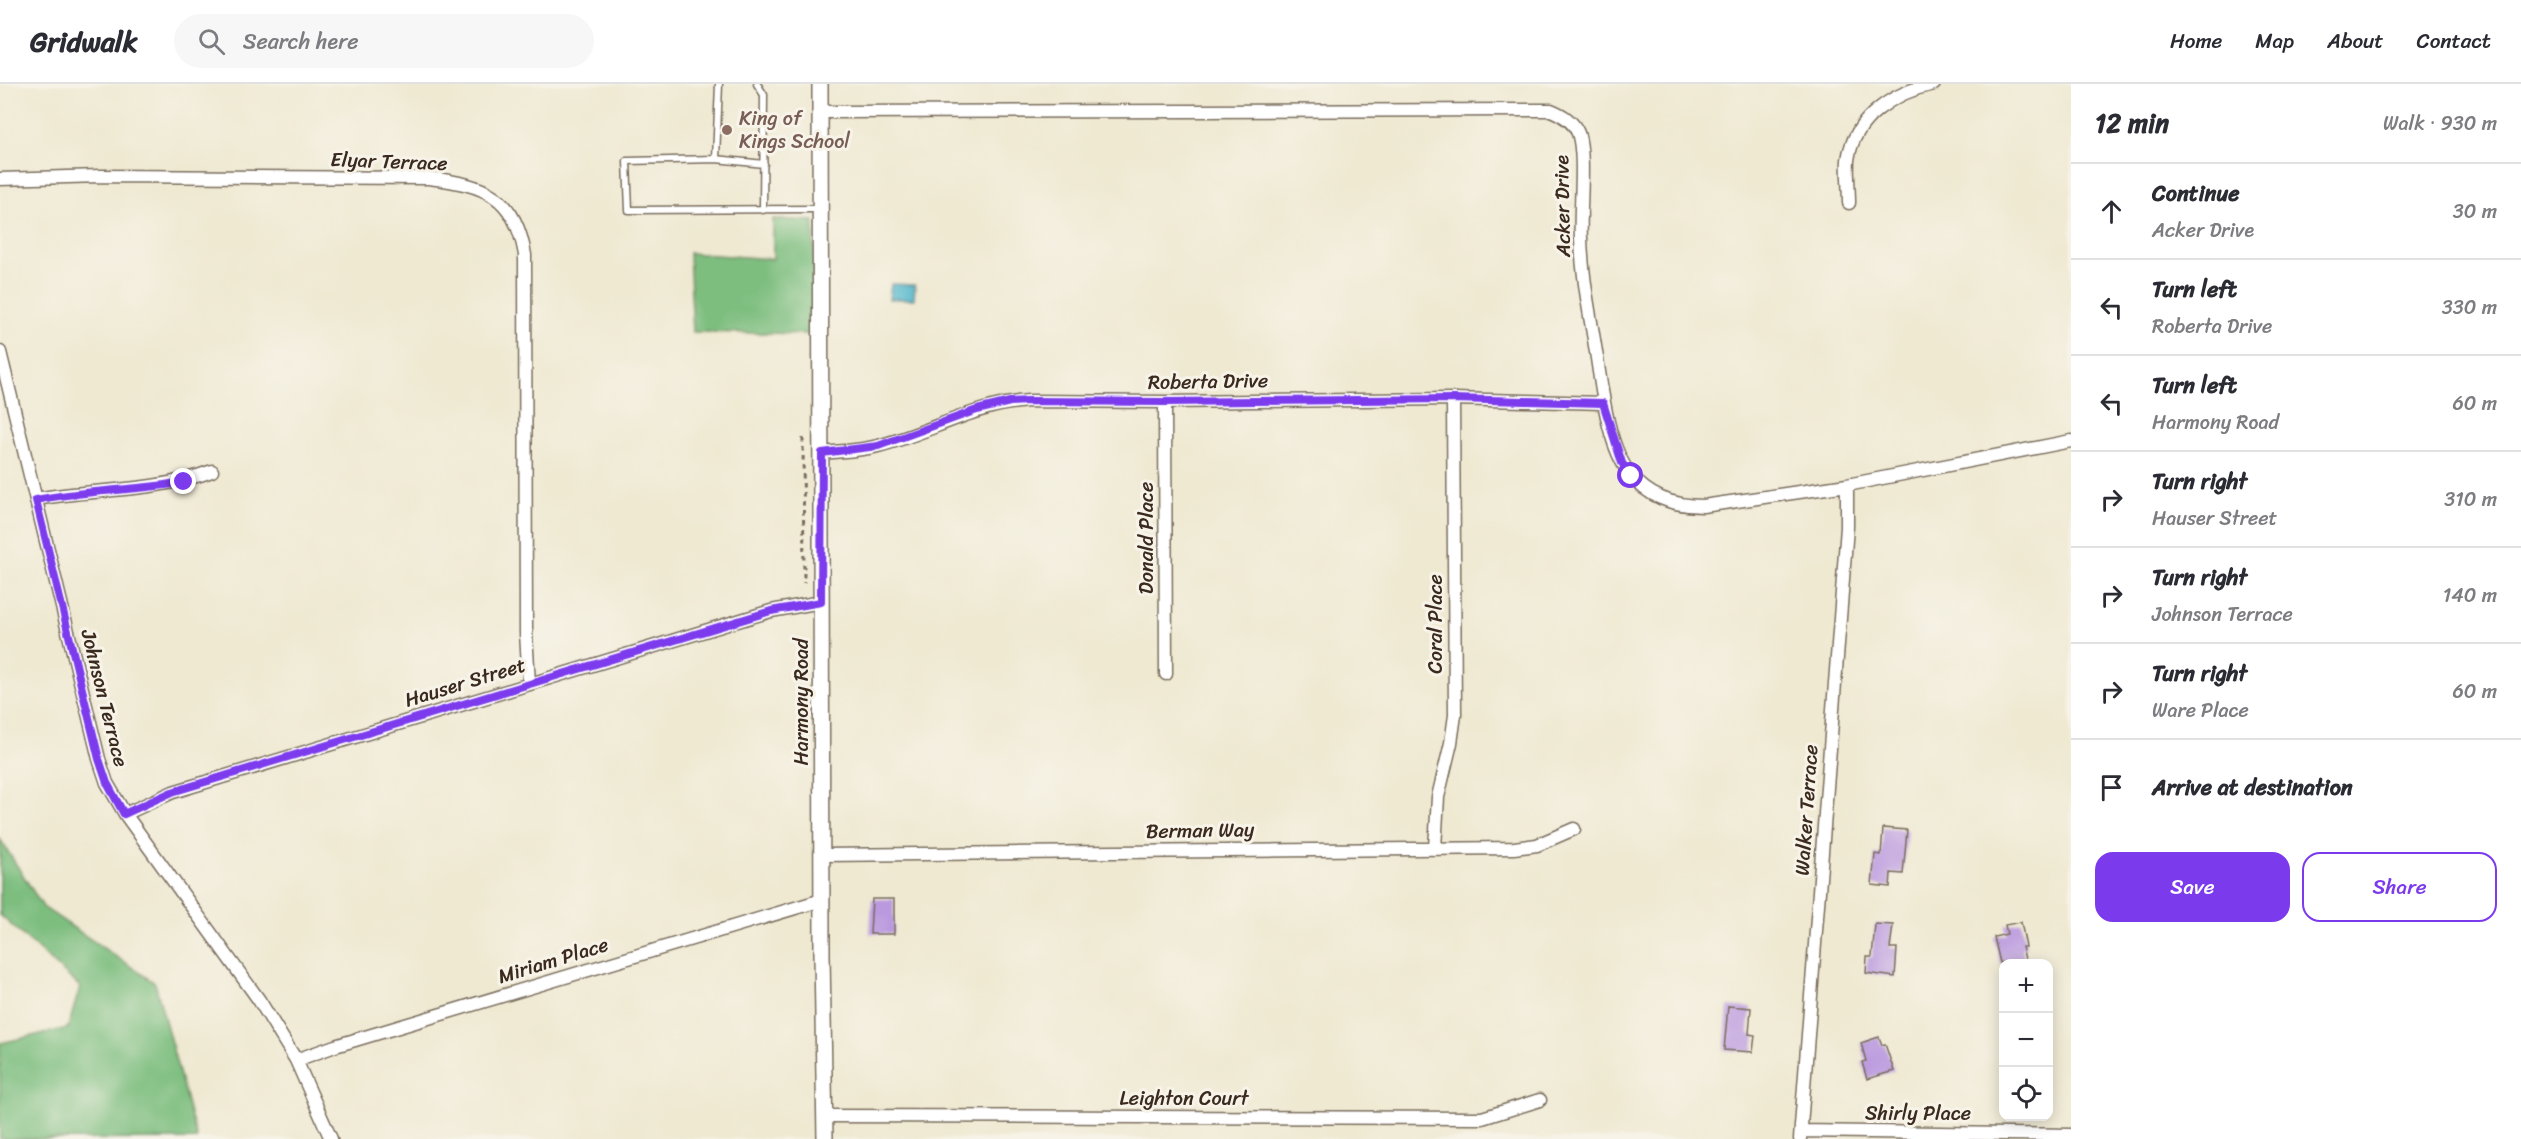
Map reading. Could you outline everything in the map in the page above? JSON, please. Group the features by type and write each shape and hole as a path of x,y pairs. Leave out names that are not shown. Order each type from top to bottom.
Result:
{"street":[{"name":"Harmony Road","path":"820,84 822,900 825,1139"},
{"path":"1849,202 1848,160 1854,141 1862,128 1879,109 1899,95 1934,84"},
{"name":"Acker Drive","path":"820,112 1551,110 1563,115 1571,122 1580,142 1584,282 1603,403 1622,463 1641,486 1667,501 1686,506 1703,506 1847,485 2071,441"},
{"name":"Elyar Terrace","path":"0,179 101,176 429,178 472,186 494,196 505,205 515,218 522,235 525,255 525,633 529,683"},
{"name":"Johnson Terrace","path":"0,352 99,759 107,783 124,814 259,999 296,1060 331,1139"},
{"name":"Roberta Drive","path":"822,453 878,446 977,410 1010,402 1453,399 1603,403"},
{"name":"Coral Place","path":"1435,848 1438,797 1455,715 1453,399"},
{"name":"Donald Place","path":"1165,402 1166,674"},
{"path":"36,500 73,493 156,487 184,482 212,471"},
{"name":"Walker Terrace","path":"1800,1135 1847,527 1847,485"},
{"name":"Hauser Street","path":"124,814 172,792 529,683 771,611 821,602"},
{"name":"Berman Way","path":"822,855 1525,847 1537,845 1574,829"},
{"name":"Miriam Place","path":"296,1060 335,1046 822,900"},
{"name":"Leighton Court","path":"824,1116 1482,1118 1540,1100"},
{"name":"Shirly Place","path":"1800,1135 2071,1135"}],"lane":[{"path":"716,159 719,84"},
{"path":"757,84 764,95 764,210"},
{"path":"764,164 716,159 627,160 629,210 821,209"}],"path":[{"path":"803,438 804,583"}],"green space":[{"path":"773,219 814,221 814,334 693,332 689,253 773,259"},
{"path":"0,839 43,907 155,983 197,1139 0,1139 0,1043 68,1028 80,987 0,915"}],"water":[{"path":"891,284 915,285 914,299 889,299"}],"building":[{"path":"1883,828 1907,830 1903,874 1891,873 1890,887 1872,885 1875,854 1881,855"},
{"path":"872,899 894,899 894,934 870,934"},
{"path":"2021,922 2026,947 2022,947 2025,959 1999,959 1994,937 2007,934 2005,925"},
{"path":"1875,924 1893,925 1890,948 1897,948 1895,977 1866,973 1867,957 1872,957"},
{"path":"1728,1006 1751,1008 1749,1034 1755,1035 1753,1052 1724,1050"},
{"path":"1879,1037 1882,1045 1885,1044 1894,1071 1867,1079 1862,1062 1866,1061 1861,1043"}],"place":[{"name":"King of Kings School","path":"727,130"}],"route":[{"path":"184,482 156,487 73,493 36,500 99,759 107,783 124,814 172,792 529,683 771,611 821,602 822,453 878,446 993,405 1029,401 1453,399 1603,403 1622,463 1631,476"}]}
